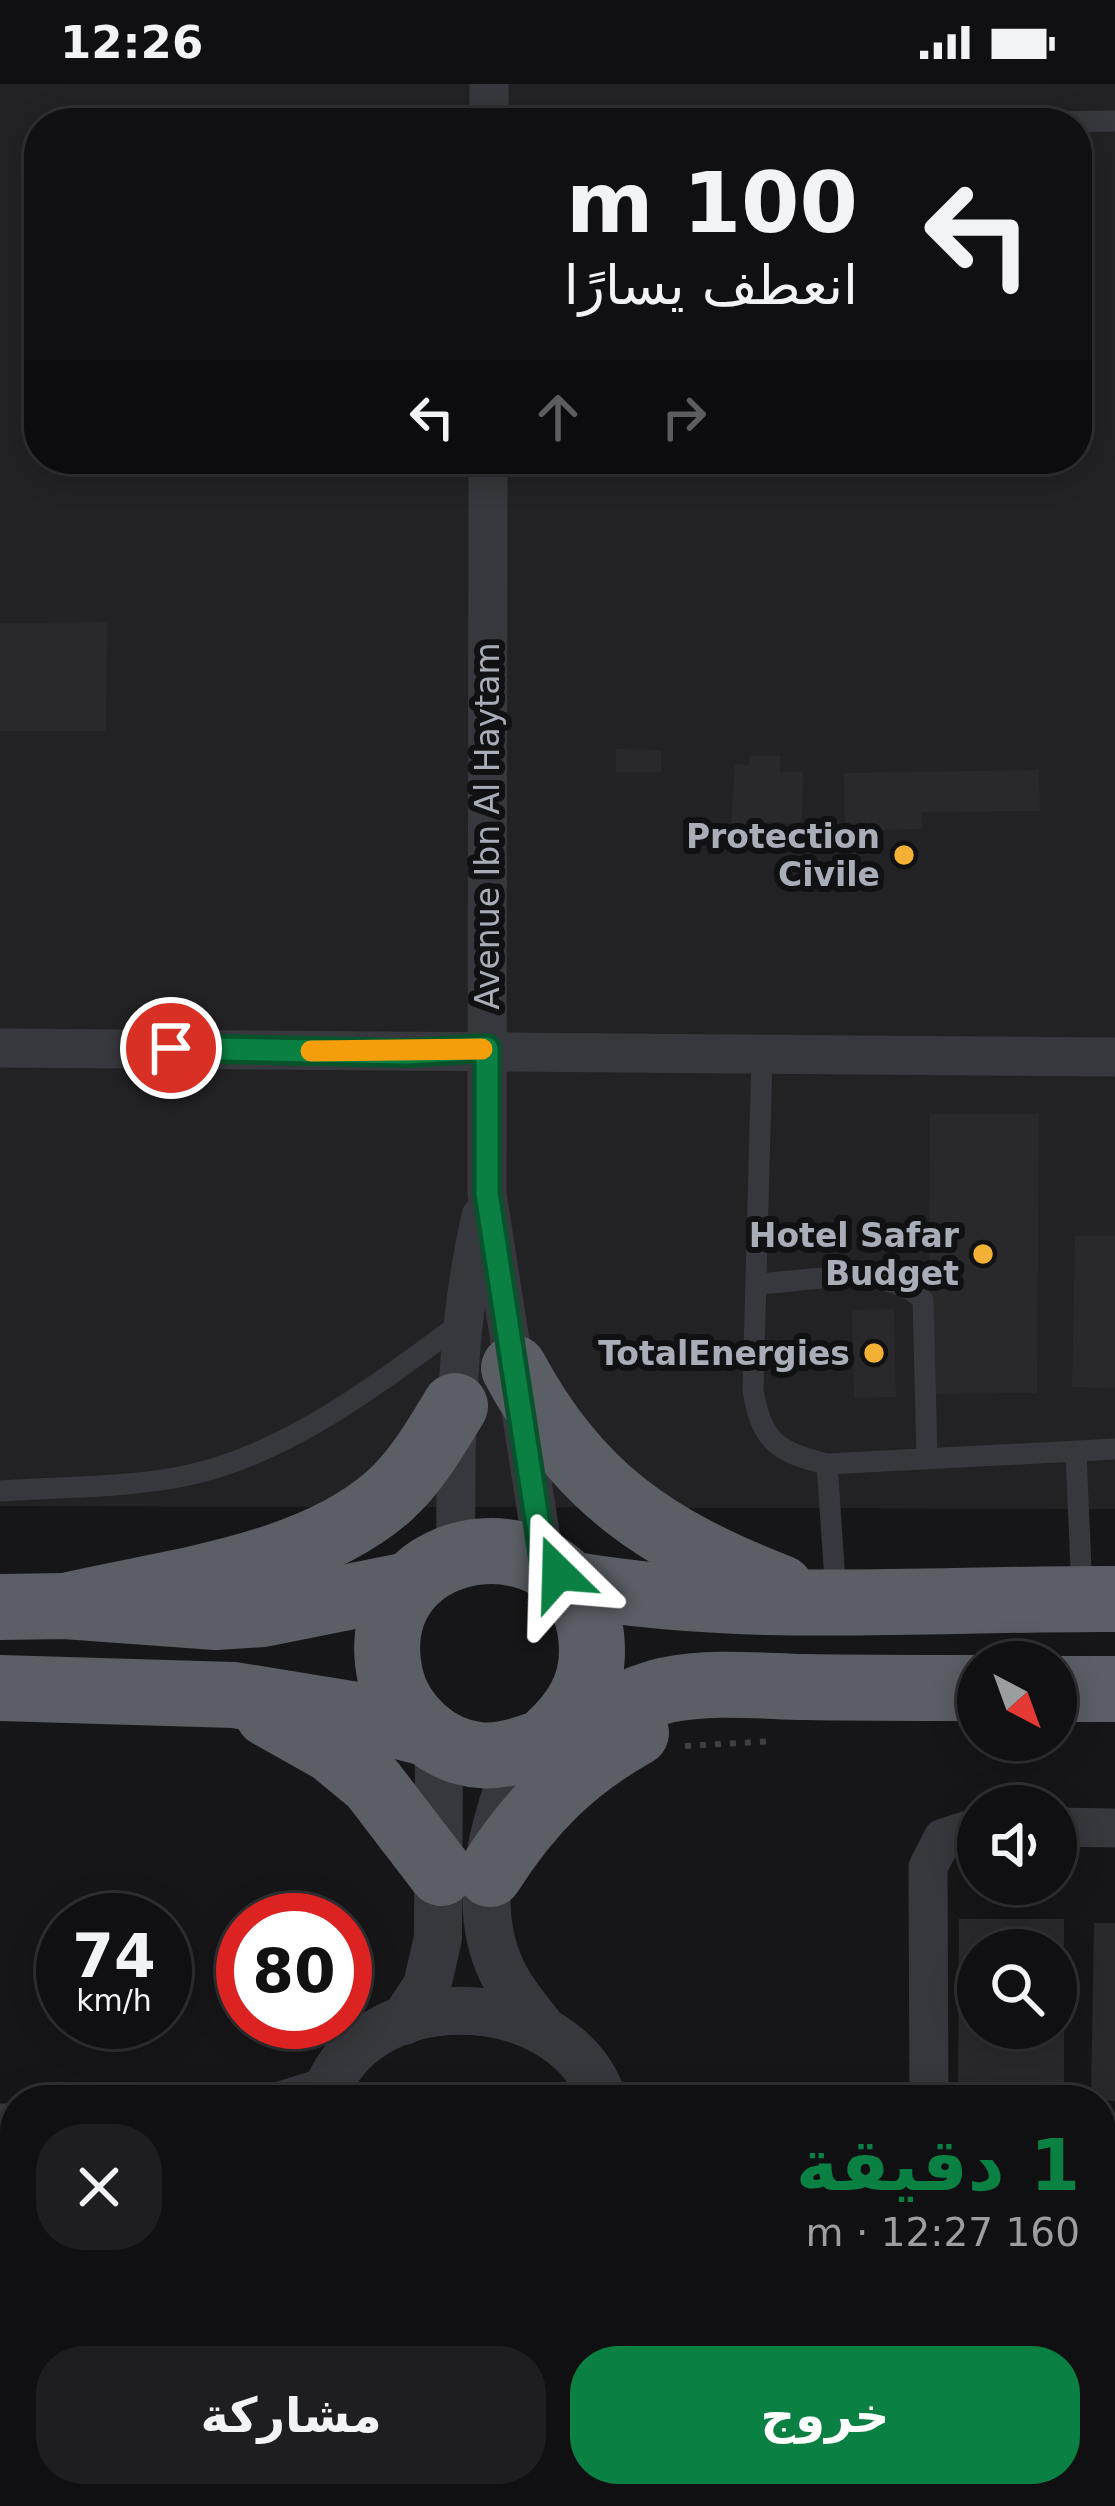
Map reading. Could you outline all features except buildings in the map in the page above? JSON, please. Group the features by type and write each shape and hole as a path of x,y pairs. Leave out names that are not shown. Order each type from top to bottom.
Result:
{"highway":[{"path":"514,1367 542,1420 590,1478 640,1520 718,1564 830,1603"},
{"path":"20,1603 290,1553 347,1527 390,1495 428,1451 454,1406"},
{"path":"20,1603 239,1616 432,1570 486,1549 516,1552 557,1574 683,1598 830,1603 1099,1599"},
{"path":"432,1570 392,1614 386,1647 391,1679 404,1709 433,1738"},
{"path":"536,1744 569,1718 584,1693 592,1665 592,1636 584,1609 557,1574"},
{"path":"0,1688 234,1695 351,1714 480,1756 536,1744 622,1704 669,1690 717,1685 797,1714"},
{"path":"1077,1689 1115,1689"},
{"path":"234,1695 352,1765 466,1874 548,1795 604,1751 680,1716 797,1714 957,1691"}],"street":[{"name":"Avenue Ibn Al Haytam","path":"488,474 487,1193 514,1367 557,1574"},
{"path":"0,1048 407,1053 487,1048 1115,1057"},
{"name":"Avenue Ibn Al Haytam","path":"432,1570 461,1323 487,1193"},
{"path":"433,1738 466,1874 486,1905 500,1967 543,2030"},
{"path":"404,2021 428,1986 466,1874 536,1744"},
{"path":"1077,1827 1115,1828"},
{"path":"929,2085 928,1867 943,1838 957,1834"},
{"path":"321,2085 364,2041 404,2021 438,2012 474,2011 510,2017 543,2030 574,2054 599,2085"}],"lane":[{"path":"762,1055 753,1390 758,1423 794,1456 827,1464 1115,1449"},
{"path":"756,1285 876,1279 912,1288 923,1300 927,1456"},
{"path":"0,1491 173,1478 228,1465 367,1392 461,1323"},
{"path":"1076,1453 1099,1599"},
{"path":"827,1464 830,1603"}],"path":[{"path":"666,1749 725,1741 797,1714"}],"shaded area":[{"path":"0,84 1115,84 1115,1509 0,1506"}],"slow traffic":[{"path":"311,1051 482,1049"}],"place":[{"name":"Protection Civile","path":"904,855"},
{"name":"Hotel Safar Budget","path":"983,1254"},
{"name":"TotalEnergies","path":"874,1353"}],"route":[{"path":"171,1048 407,1053 487,1048 487,1193 544,1564 558,1573"}]}
